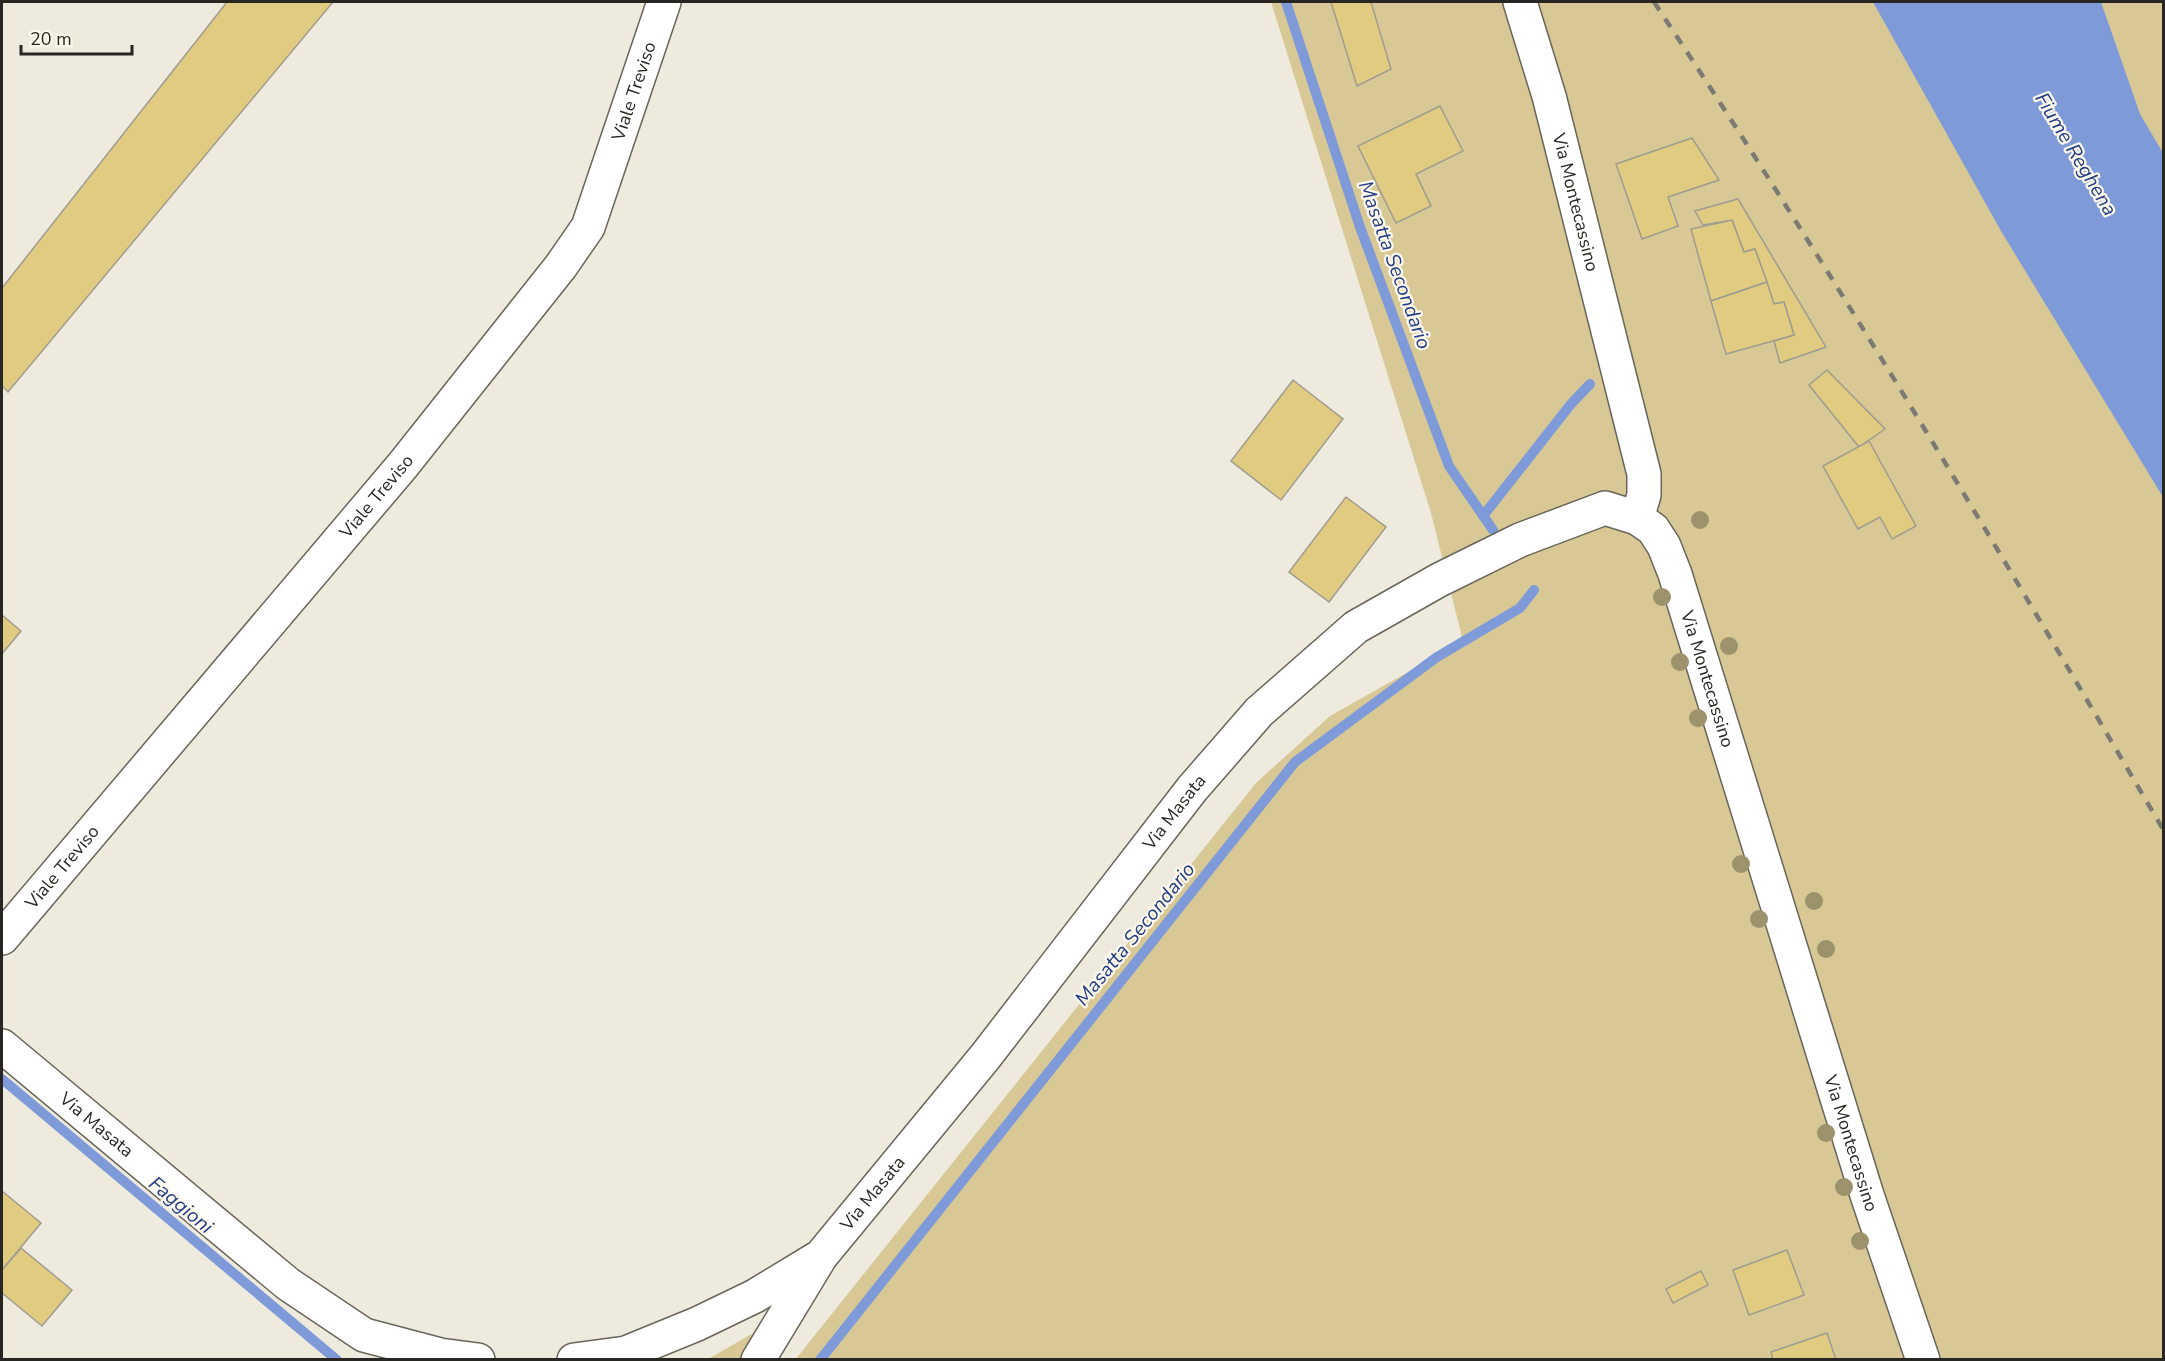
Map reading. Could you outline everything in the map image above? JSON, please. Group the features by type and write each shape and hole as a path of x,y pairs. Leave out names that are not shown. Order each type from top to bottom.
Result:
{"street":[{"name":"Viale Treviso","path":"2,939 403,465 567,256 588,226 664,2"},
{"name":"Via Montecassino","path":"1520,2 1549,96 1644,474 1644,495 1637,518 1653,529 1664,546 1675,574 1867,1195 1923,1359"},
{"name":"Via Masata","path":"758,1359 820,1256 985,1057 1192,789 1258,712 1356,627 1439,580 1570,519 1605,508 1637,518"},
{"name":"Via Masata","path":"2,1046 288,1284 372,1347 478,1359"},
{"name":"Via Masata","path":"574,1359 626,1353 697,1324 755,1296 820,1256"}],"shaded area":[{"path":"1271,2 2163,2 2163,1359 795,1360 1256,783 1330,716 1463,641 1431,513"},
{"path":"794,1310 757,1359 708,1359"}],"water":[{"name":"Fiume Reghena","path":"1873,2 2101,2 2140,114 2163,153 2163,497 2001,231"}],"building":[{"path":"227,2 333,2 8,392 2,386 2,288"},
{"path":"1331,2 1371,2 1391,69 1357,86"},
{"path":"1440,106 1463,151 1416,174 1431,206 1396,223 1358,146"},
{"path":"1692,138 1719,180 1668,197 1678,226 1642,239 1616,164"},
{"path":"1738,199 1826,347 1780,363 1774,341 1794,335 1784,302 1774,304 1755,249 1744,252 1732,220 1703,225 1695,211"},
{"path":"1732,220 1744,252 1755,249 1767,282 1711,301 1691,229"},
{"path":"1767,282 1774,304 1784,302 1794,335 1726,354 1711,301"},
{"path":"1827,370 1885,429 1859,447 1809,385"},
{"path":"1293,380 1343,419 1281,500 1231,461"},
{"path":"1869,441 1916,526 1892,539 1880,517 1858,529 1823,466"},
{"path":"1346,497 1386,527 1329,602 1289,572"},
{"path":"2,615 21,631 2,654"},
{"path":"2,1191 41,1223 2,1270"},
{"path":"21,1248 72,1290 42,1326 2,1293 2,1270"},
{"path":"1787,1250 1804,1295 1749,1315 1733,1270"},
{"path":"1701,1271 1708,1285 1673,1303 1666,1289"},
{"path":"1827,1333 1836,1360 1773,1360 1771,1352"}],"waterway":[{"name":"Masatta Secondario","path":"1286,2 1360,227 1449,466 1493,530"},
{"path":"1483,516 1571,404 1590,384"},
{"name":"Masatta Secondario","path":"820,1360 1295,762 1437,657 1520,608 1534,590"},
{"name":"Faggioni","path":"2,1079 337,1360"}],"railway":[{"path":"1654,2 1786,206 1915,413 2164,831"}]}
